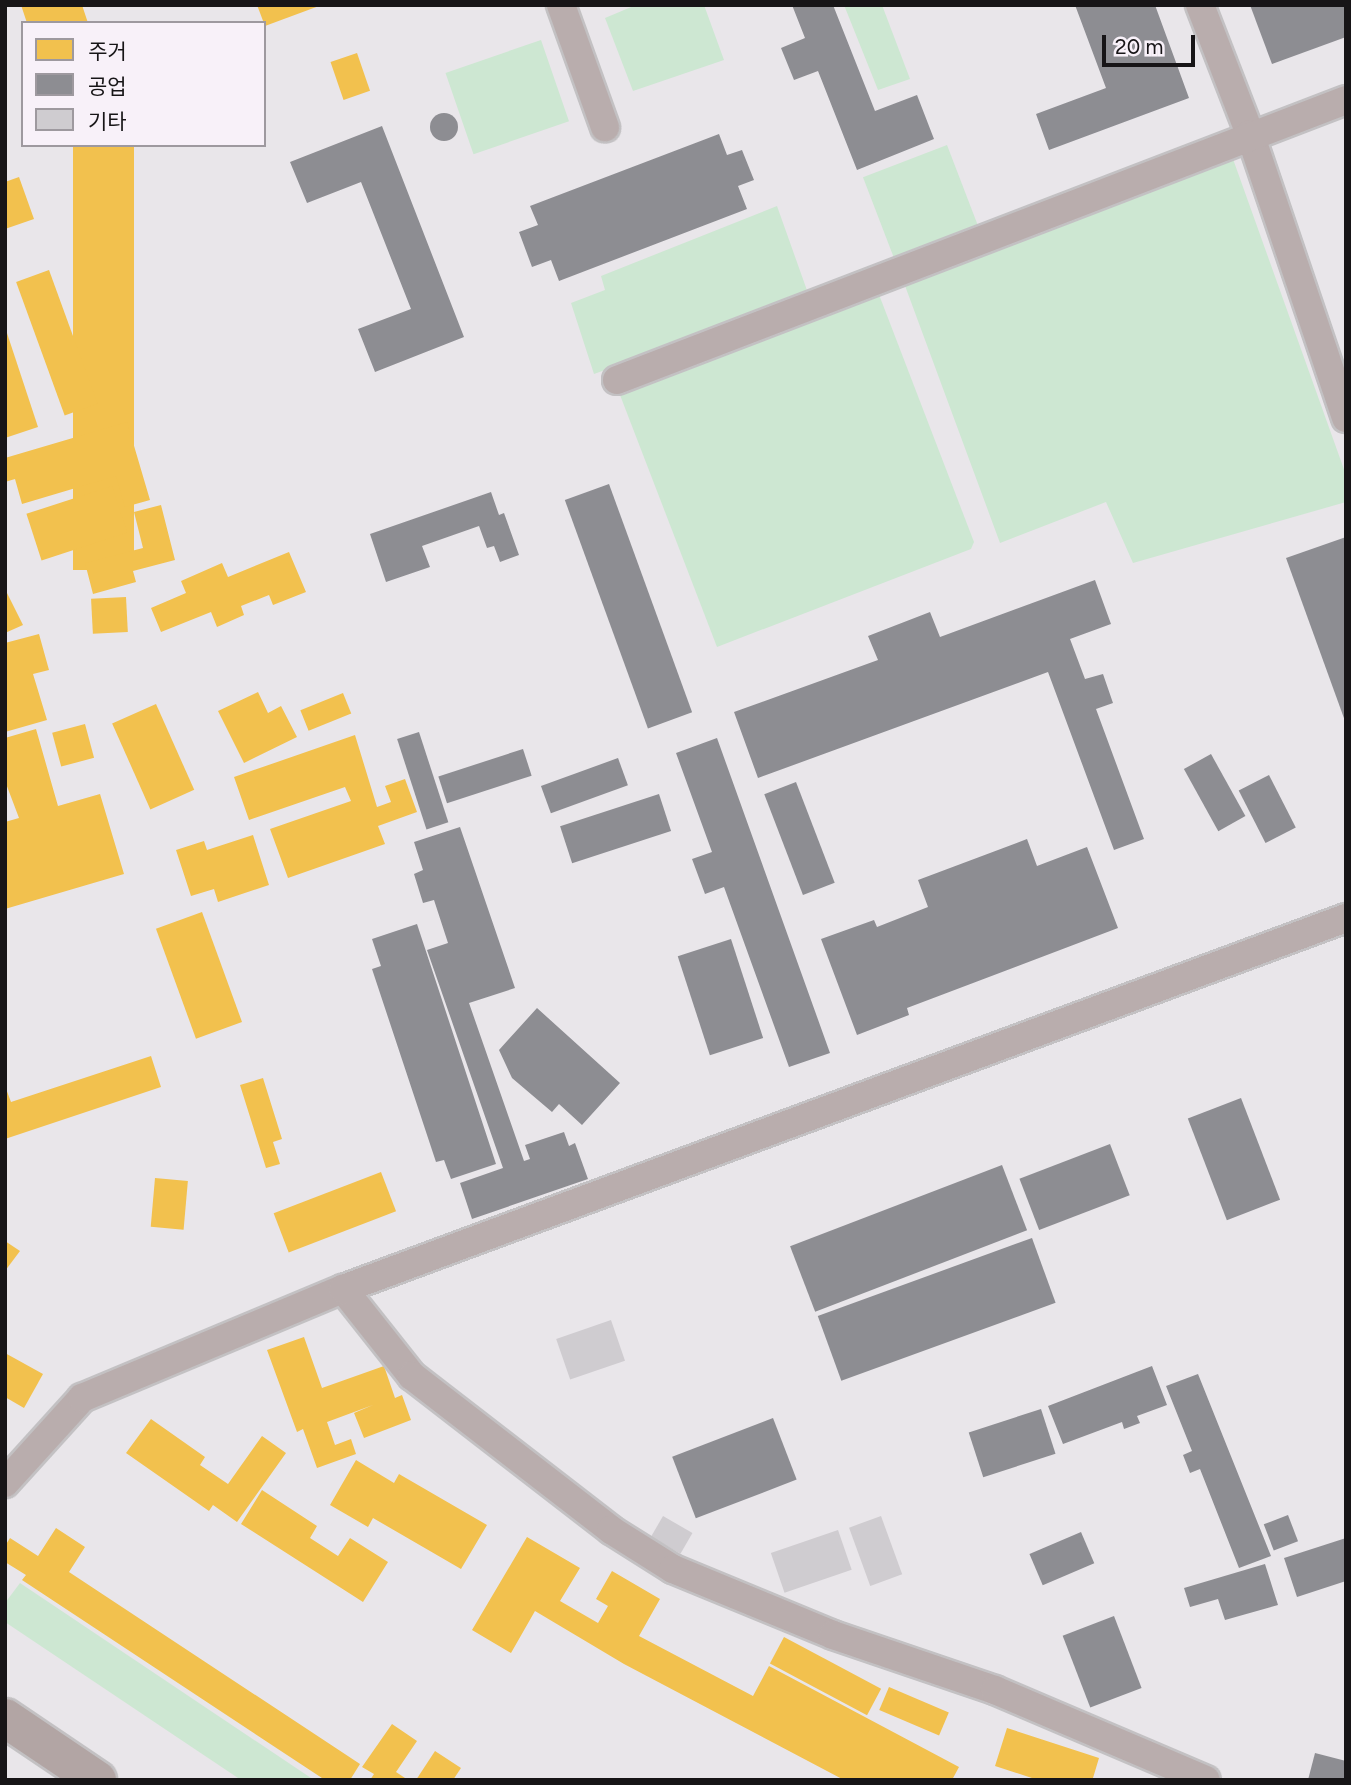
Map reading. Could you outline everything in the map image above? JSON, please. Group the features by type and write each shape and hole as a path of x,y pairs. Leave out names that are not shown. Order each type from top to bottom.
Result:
{"main road":[{"path":"5,1718 97,1780"}],"street":[{"path":"561,5 605,127"},
{"path":"1200,5 1250,134 1346,418"},
{"path":"617,380 1250,134 1346,100"},
{"path":"5,1483 82,1398 344,1289 1346,918"},
{"path":"344,1289 412,1376 611,1530 673,1569 833,1635 995,1690 1206,1780"}],"green space":[{"path":"636,5 704,5 724,60 633,91 605,18"},
{"path":"844,5 882,5 910,79 878,90"},
{"path":"541,40 569,121 474,154 446,73"},
{"path":"947,145 980,230 896,262 863,177"},
{"path":"1233,159 1346,475 1346,502 1133,563 1106,502 1000,543 904,283"},
{"path":"777,206 809,296 594,374 571,303 605,290 601,276"},
{"path":"878,292 974,542 971,549 717,647 620,395"},
{"path":"20,1583 314,1780 241,1780 5,1622 5,1603"}],"building: 주거":[{"path":"21,5 82,5 87,21 26,21"},
{"path":"257,5 319,5 266,26 266,21 263,21"},
{"path":"357,53 370,91 344,100 331,62"},
{"path":"73,147 134,147 134,570 73,570"},
{"path":"19,177 34,219 5,229 5,182"},
{"path":"49,270 98,403 65,415 16,282"},
{"path":"5,327 38,427 5,438"},
{"path":"127,422 150,500 125,507 116,476 22,504 15,479 5,482 5,458"},
{"path":"112,486 127,533 42,560 26,514"},
{"path":"161,505 175,560 133,571 136,582 93,594 85,563 143,548 134,512"},
{"path":"289,552 306,592 273,605 269,595 241,606 244,615 217,627 211,612 161,632 151,608 186,593 181,581 222,563 228,577"},
{"path":"5,589 23,625 5,633"},
{"path":"126,597 128,632 93,634 91,599"},
{"path":"39,634 49,670 33,674 47,720 5,732 5,643"},
{"path":"258,692 268,713 281,706 297,737 244,763 218,711"},
{"path":"343,693 351,713 309,731 300,710"},
{"path":"156,704 194,790 150,809 112,724"},
{"path":"85,724 94,758 61,767 52,733"},
{"path":"36,729 58,806 100,794 124,874 5,909 5,822 19,818 5,781 5,738"},
{"path":"355,735 377,807 391,802 385,786 405,779 417,812 378,826 385,844 288,878 270,829 351,801 345,787 249,820 234,777"},
{"path":"253,835 269,885 218,902 214,889 191,896 176,850 204,841 207,850"},
{"path":"202,912 242,1022 196,1039 156,929"},
{"path":"151,1056 161,1087 5,1139 5,1086 11,1102"},
{"path":"263,1078 282,1139 273,1142 280,1164 266,1168 240,1085"},
{"path":"381,1172 396,1211 289,1252 274,1213"},
{"path":"155,1178 188,1181 184,1230 151,1227"},
{"path":"5,1241 20,1251 5,1271"},
{"path":"304,1337 322,1388 384,1366 395,1398 402,1395 411,1420 364,1438 354,1413 373,1405 327,1422 335,1445 351,1439 356,1454 317,1468 303,1429 297,1432 267,1350"},
{"path":"5,1353 43,1374 24,1408 5,1397"},
{"path":"151,1419 205,1457 200,1465 228,1484 262,1436 286,1453 237,1522 213,1505 209,1511 126,1453"},
{"path":"356,1460 394,1483 399,1474 487,1525 461,1569 373,1518 368,1527 330,1505"},
{"path":"262,1490 317,1526 310,1538 338,1556 350,1538 388,1562 363,1602 241,1524"},
{"path":"56,1528 85,1547 69,1572 360,1764 350,1780 325,1780 22,1580 26,1575 5,1562 5,1546 10,1538 38,1556"},
{"path":"527,1537 580,1568 560,1601 598,1623 608,1606 596,1599 612,1571 660,1599 639,1636 753,1696 769,1666 959,1767 952,1780 844,1780 624,1664 535,1611 511,1653 472,1630"},
{"path":"784,1637 881,1689 867,1715 770,1663"},
{"path":"889,1687 949,1712 939,1735 879,1710"},
{"path":"392,1724 417,1741 396,1772 408,1780 370,1780 374,1774 362,1767"},
{"path":"1007,1728 1099,1758 1093,1778 1098,1780 1038,1780 995,1766"},
{"path":"435,1751 461,1768 453,1780 416,1780"}],"building: 공업":[{"path":"792,5 833,5 875,111 917,95 934,139 857,170 818,71 794,80 781,48 805,38"},
{"path":"1075,5 1155,5 1189,98 1049,150 1036,114 1106,88"},
{"path":"1250,5 1346,5 1346,37 1272,64"},
{"path":"444,113 454,117 458,127 454,137 444,141 434,137 430,127 434,117"},
{"path":"382,126 464,337 375,372 358,329 411,309 361,182 307,203 290,162"},
{"path":"719,134 727,155 742,150 754,180 738,186 747,209 559,281 551,260 532,267 519,232 538,225 530,206"},
{"path":"609,484 692,712 648,728 565,500"},
{"path":"491,492 499,515 504,513 519,555 500,562 494,546 487,548 479,526 422,546 430,567 386,582 370,534"},
{"path":"1346,537 1346,721 1345,721 1286,558"},
{"path":"1095,580 1111,624 1070,639 1085,679 1103,674 1113,703 1096,709 1144,839 1114,850 1048,672 758,778 734,712 878,660 868,636 930,612 940,637"},
{"path":"419,732 448,822 426,829 397,739"},
{"path":"717,738 830,1053 789,1067 724,887 705,894 692,859 712,852 676,753"},
{"path":"523,749 532,776 447,803 438,777"},
{"path":"1211,754 1245,816 1218,831 1184,769"},
{"path":"618,758 628,785 551,813 541,786"},
{"path":"1269,775 1296,828 1265,843 1239,790"},
{"path":"796,782 835,883 803,895 764,794"},
{"path":"659,794 671,831 572,863 560,826"},
{"path":"460,827 515,988 469,1003 524,1161 530,1159 525,1145 564,1132 569,1146 575,1143 588,1179 472,1219 460,1183 503,1168 427,950 448,943 434,900 423,903 414,874 423,870 414,842"},
{"path":"1027,839 1037,866 1087,847 1118,928 907,1008 909,1015 857,1035 821,939 874,920 877,927 928,907 918,880"},
{"path":"417,924 496,1164 451,1179 444,1160 436,1162 372,969 381,966 372,939"},
{"path":"731,939 763,1038 710,1055 678,956"},
{"path":"537,1008 620,1083 582,1125 559,1104 552,1112 512,1078 499,1050"},
{"path":"1241,1098 1280,1200 1227,1220 1188,1118"},
{"path":"1110,1144 1130,1195 1039,1230 1019,1179"},
{"path":"1002,1165 1027,1230 815,1312 790,1246"},
{"path":"1032,1238 1056,1303 841,1381 818,1316"},
{"path":"1152,1366 1167,1405 1137,1416 1140,1423 1124,1429 1122,1422 1063,1444 1048,1406"},
{"path":"1198,1374 1271,1556 1239,1568 1200,1469 1190,1473 1183,1455 1192,1451 1166,1386"},
{"path":"1041,1409 1056,1454 983,1477 969,1432"},
{"path":"773,1418 797,1480 696,1518 672,1457"},
{"path":"1288,1515 1298,1541 1274,1550 1264,1524"},
{"path":"1081,1532 1094,1563 1043,1585 1029,1554"},
{"path":"1346,1538 1346,1581 1297,1597 1284,1558"},
{"path":"1265,1564 1278,1605 1225,1620 1218,1599 1190,1607 1184,1588"},
{"path":"1114,1616 1142,1688 1090,1708 1063,1636"},
{"path":"1315,1753 1346,1761 1346,1780 1308,1780"}],"building: 기타":[{"path":"611,1320 625,1361 570,1380 556,1339"},
{"path":"663,1516 692,1533 680,1554 651,1537"},
{"path":"881,1516 902,1574 870,1586 849,1528"},
{"path":"838,1530 852,1570 785,1593 771,1553"}]}
